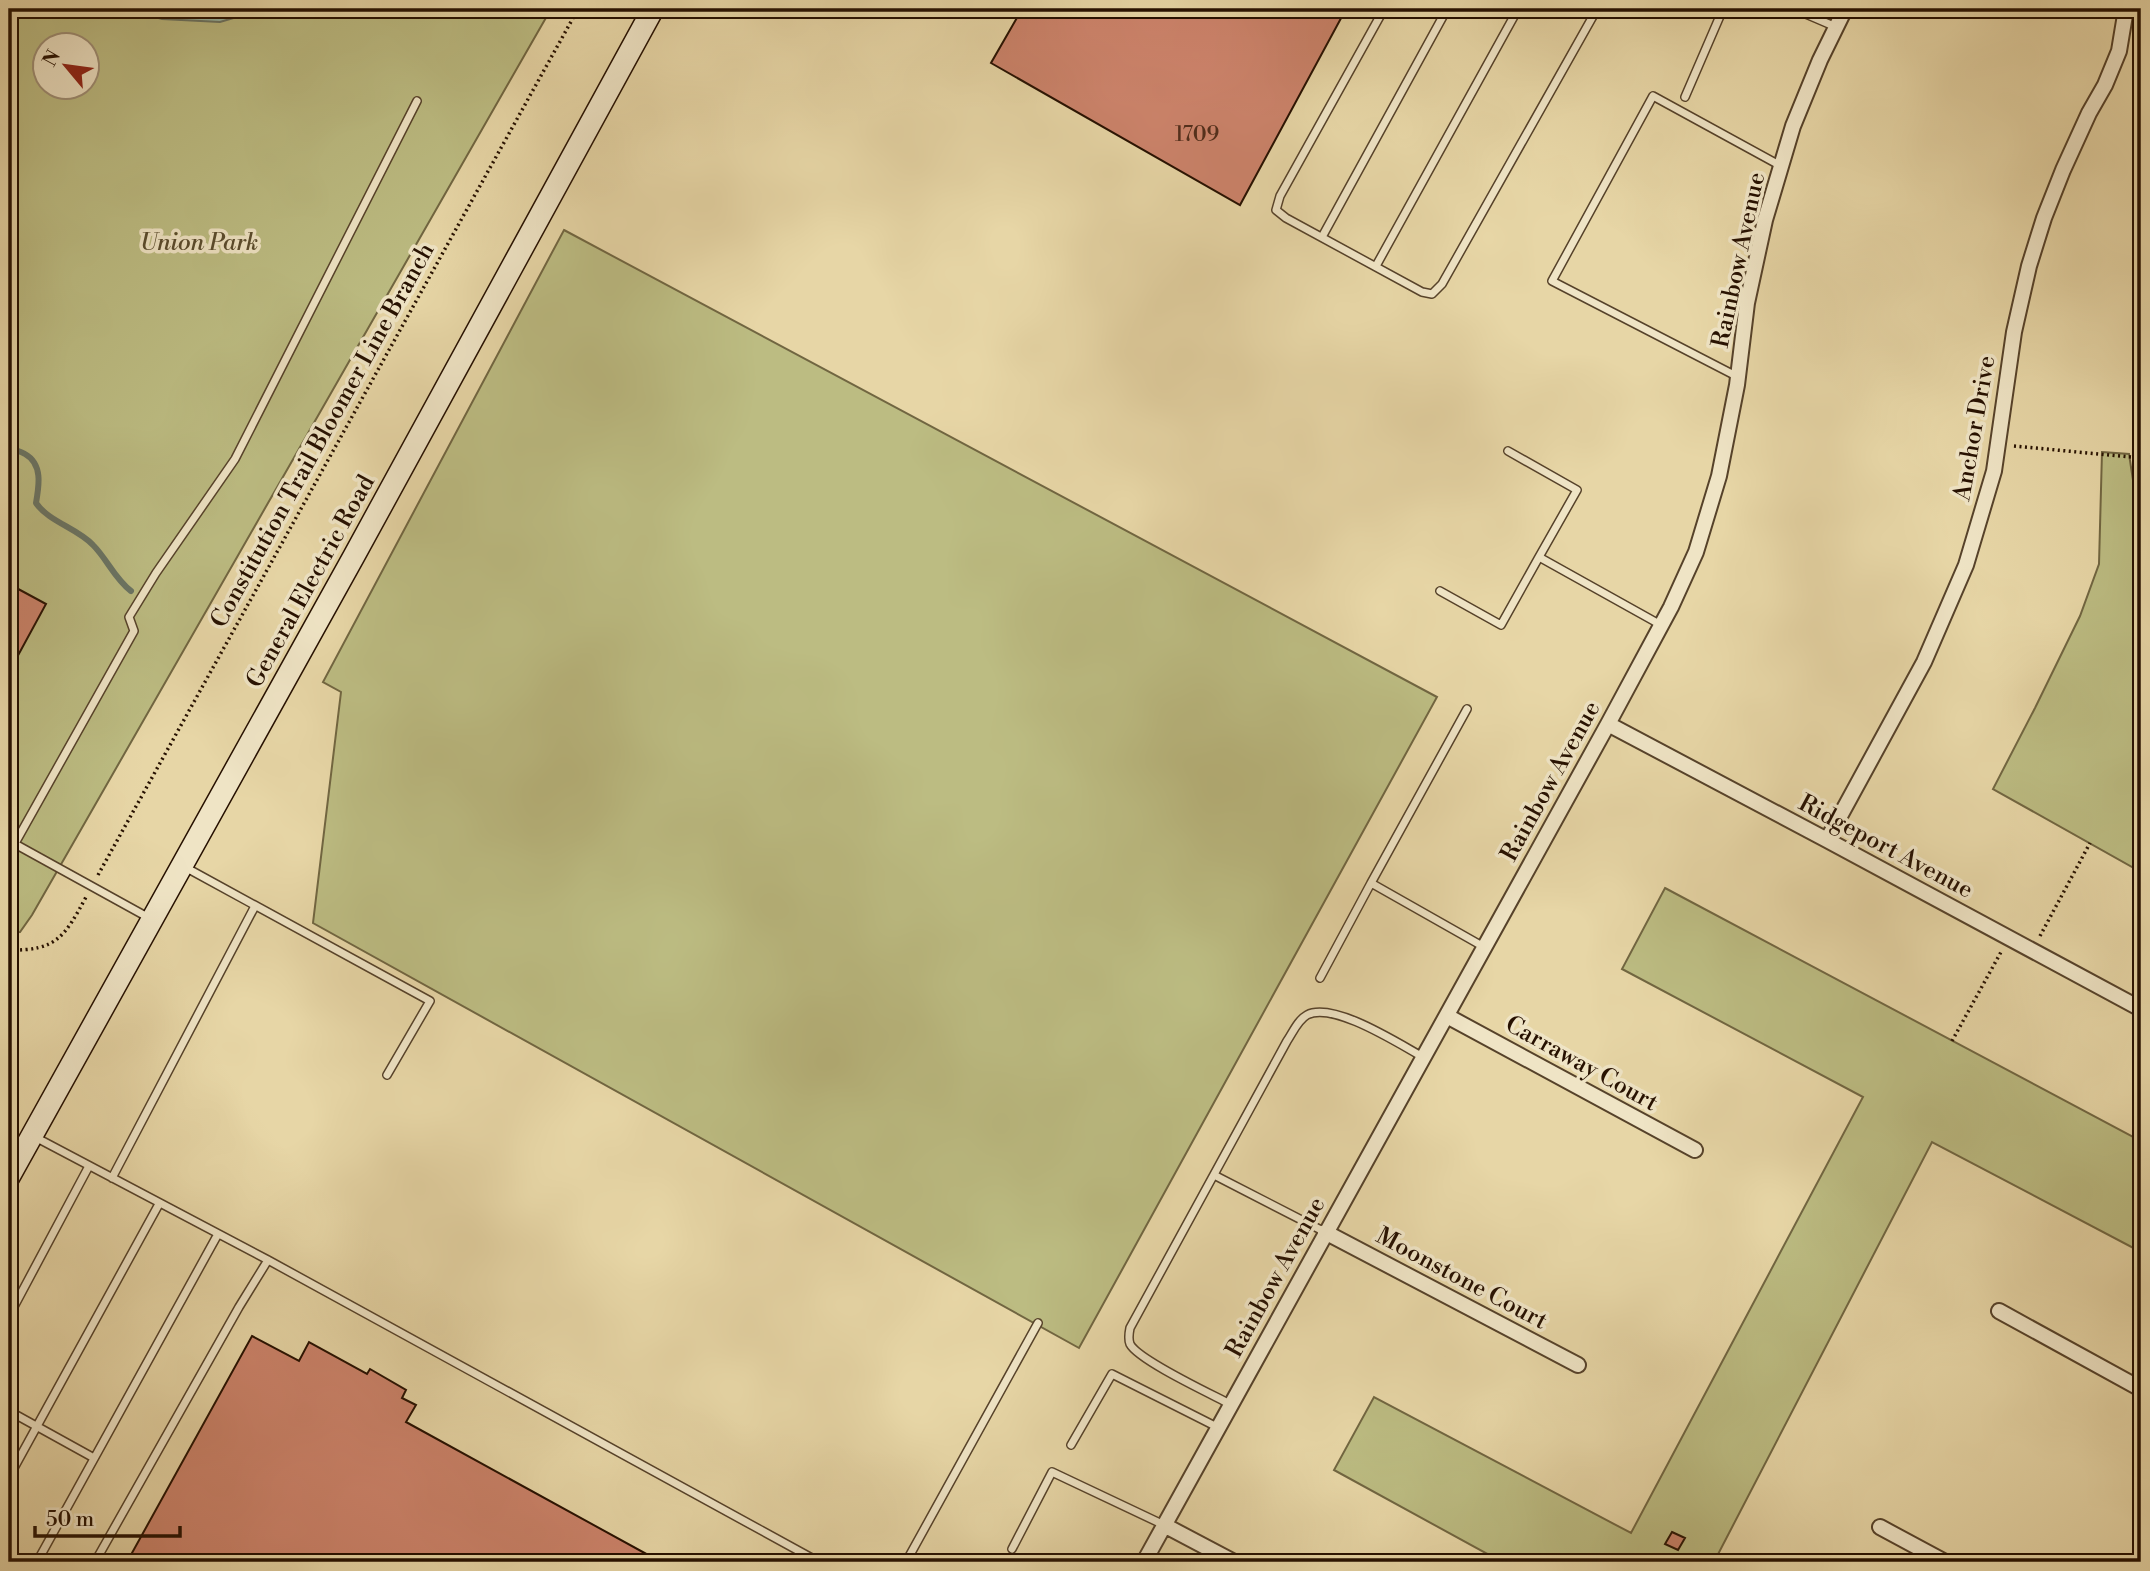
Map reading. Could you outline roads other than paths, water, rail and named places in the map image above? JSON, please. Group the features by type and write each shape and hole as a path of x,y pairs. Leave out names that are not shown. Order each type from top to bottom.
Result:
{"main road":[{"name":"General Electric Road","path":"9,1177 653,9"}],"street":[{"name":"Rainbow Avenue","path":"1144,1562 1608,724 1696,552 1716,489 1738,377 1747,303 1765,220 1793,126 1820,60 1845,9"},
{"name":"Anchor Drive","path":"1827,840 1924,662 1966,565 1994,471 2014,332 2029,266 2063,170 2119,51 2126,9"},
{"name":"Ridgeport Avenue","path":"1608,724 2141,1009"},
{"name":"Carraway Court","path":"1447,1016 1695,1150"},
{"name":"Moonstone Court","path":"1325,1232 1578,1365"},
{"path":"1999,1311 2141,1389"},
{"path":"1164,1525 1234,1562"},
{"path":"1880,1527 1945,1562"}],"lane":[{"path":"1384,9 1280,196 1276,209 1286,218 1422,292 1432,294 1442,284 1597,9"},
{"path":"1322,237 1447,9"},
{"path":"1376,266 1518,9"},
{"path":"1685,97 1723,9"},
{"path":"1794,9 1836,27"},
{"path":"1738,377 1552,281 1653,96 1781,166"},
{"path":"9,854 134,631 129,617 235,459 417,101"},
{"path":"1440,591 1501,625 1577,490 1508,451"},
{"path":"1539,557 1661,625"},
{"path":"1320,978 1467,709"},
{"path":"15,844 151,920"},
{"path":"182,866 429,1001 387,1074"},
{"path":"1371,883 1485,947"},
{"path":"112,1178 255,906"},
{"path":"1230,1405 1132,1347 1129,1342 1130,1328 1287,1041 1306,1016 1317,1011 1329,1012 1343,1016 1424,1057"},
{"path":"32,1135 268,1260 819,1562"},
{"path":"9,1316 89,1166"},
{"path":"1214,1174 1325,1232"},
{"path":"9,1477 159,1204"},
{"path":"37,1562 218,1234"},
{"path":"94,1562 268,1260"},
{"path":"906,1562 1038,1323"},
{"path":"1071,1445 1112,1374 1217,1427"},
{"path":"9,1411 94,1458"},
{"path":"1012,1549 1052,1472 1164,1525"}],"water":[{"path":"127,9 264,9 220,22 162,19"}],"waterway":[{"path":"9,17 11,9"},
{"path":"9,447 25,454 35,463 38,476 36,503 93,545 120,581 131,591"}],"park label":[{"name":"Union Park","path":"199,242"}]}
